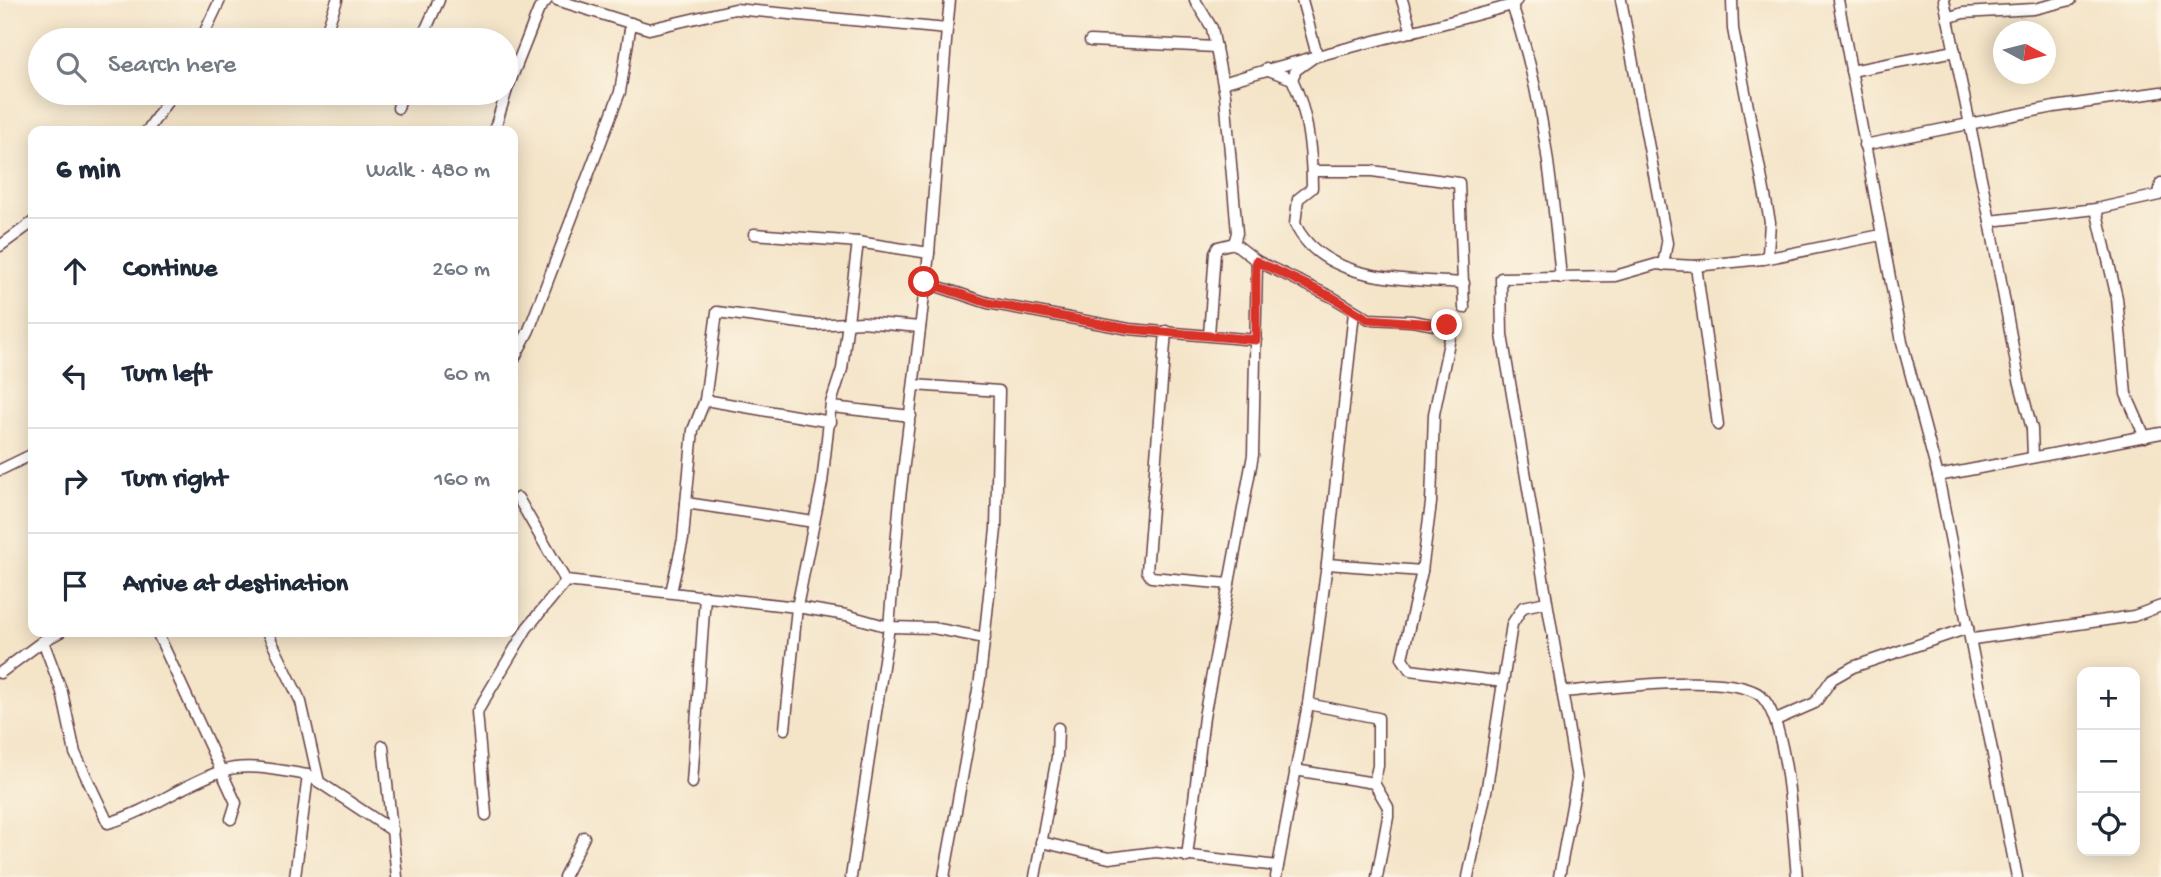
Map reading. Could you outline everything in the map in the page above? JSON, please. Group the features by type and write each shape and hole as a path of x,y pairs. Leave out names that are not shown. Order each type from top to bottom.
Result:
{"street":[{"path":"207,28 220,0"},
{"path":"327,28 337,0"},
{"path":"426,28 439,0"},
{"path":"518,62 539,9 547,0"},
{"path":"557,0 649,29 735,9 947,29"},
{"path":"851,877 889,627 929,253 950,0"},
{"path":"1195,0 1212,28 1223,83 1237,233 1234,243"},
{"path":"1302,0 1317,55"},
{"path":"1402,0 1412,32"},
{"path":"1621,0 1667,243 1663,265"},
{"path":"1732,0 1732,29 1770,222 1770,248 1762,259"},
{"path":"1838,0 1902,342 1938,476 2017,877"},
{"path":"1944,0 1990,220 2019,380 2032,429 2033,457"},
{"path":"1947,18 1963,13 2034,9 2071,0"},
{"path":"1223,83 1514,2 1550,171 1561,278"},
{"path":"518,351 529,330 620,92 631,23"},
{"path":"1090,41 1216,47"},
{"path":"1851,71 1955,51"},
{"path":"1292,79 1296,70 1317,55"},
{"path":"1266,69 1292,79 1301,97 1308,129 1312,188 1298,199 1294,213 1299,234 1314,251 1343,268 1464,283"},
{"path":"1864,145 1970,122 2161,92"},
{"path":"150,126 165,105"},
{"path":"496,126 502,105"},
{"path":"1312,171 1372,170 1459,183 1464,308"},
{"path":"1990,220 2095,209 2159,195 2161,183"},
{"path":"2095,209 2117,298 2126,394 2145,437"},
{"path":"0,246 28,226"},
{"path":"754,234 858,242 929,253"},
{"path":"1559,877 1577,779 1502,335 1501,278 1615,276 1657,264 1696,266 1762,259 1881,235"},
{"path":"785,729 796,607 822,483 825,442 842,369 858,242"},
{"path":"1234,243 1256,261 1332,297 1368,319 1412,321 1452,328 1434,414 1431,503 1422,571 1402,655 1410,670 1503,682"},
{"path":"1209,335 1214,252 1218,247 1234,243"},
{"path":"1187,857 1196,765 1253,455 1256,261"},
{"path":"1696,266 1718,425"},
{"path":"924,282 988,303 1129,329 1256,340"},
{"path":"671,592 683,539 693,430 705,400 717,312 815,325 862,322 920,327"},
{"path":"1041,842 1109,858 1156,852 1277,872 1308,704 1327,564 1353,312"},
{"path":"1166,331 1147,571 1151,577 1229,584"},
{"path":"914,385 999,391 996,529 985,638 944,877"},
{"path":"705,400 831,422"},
{"path":"832,407 911,416"},
{"path":"1938,476 2161,433"},
{"path":"0,470 28,456"},
{"path":"518,498 566,581"},
{"path":"686,503 814,522"},
{"path":"1327,564 1422,571"},
{"path":"566,581 796,607 889,627 933,628 985,638"},
{"path":"486,815 477,712 527,628 566,581"},
{"path":"692,783 705,596"},
{"path":"1468,877 1487,787 1512,624 1523,607 1546,602"},
{"path":"1776,720 1815,703 1832,679 1853,667 1970,634 2134,616 2161,606"},
{"path":"0,673 51,637"},
{"path":"159,637 236,803 231,819"},
{"path":"269,637 301,702 319,782"},
{"path":"43,641 62,692 75,753 108,823 133,816 223,770 262,768 308,775 393,831"},
{"path":"1562,692 1695,683 1733,685 1759,694 1776,720 1782,737 1797,877"},
{"path":"1308,704 1378,718 1378,766 1374,783 1388,807 1388,817 1377,877"},
{"path":"1035,877 1057,757 1058,728"},
{"path":"383,746 397,877"},
{"path":"1296,770 1374,783"},
{"path":"295,877 308,775"},
{"path":"564,877 584,837"}],"route":[{"path":"924,282 988,303 1129,329 1256,340 1256,261 1332,297 1368,319 1447,325"}]}
